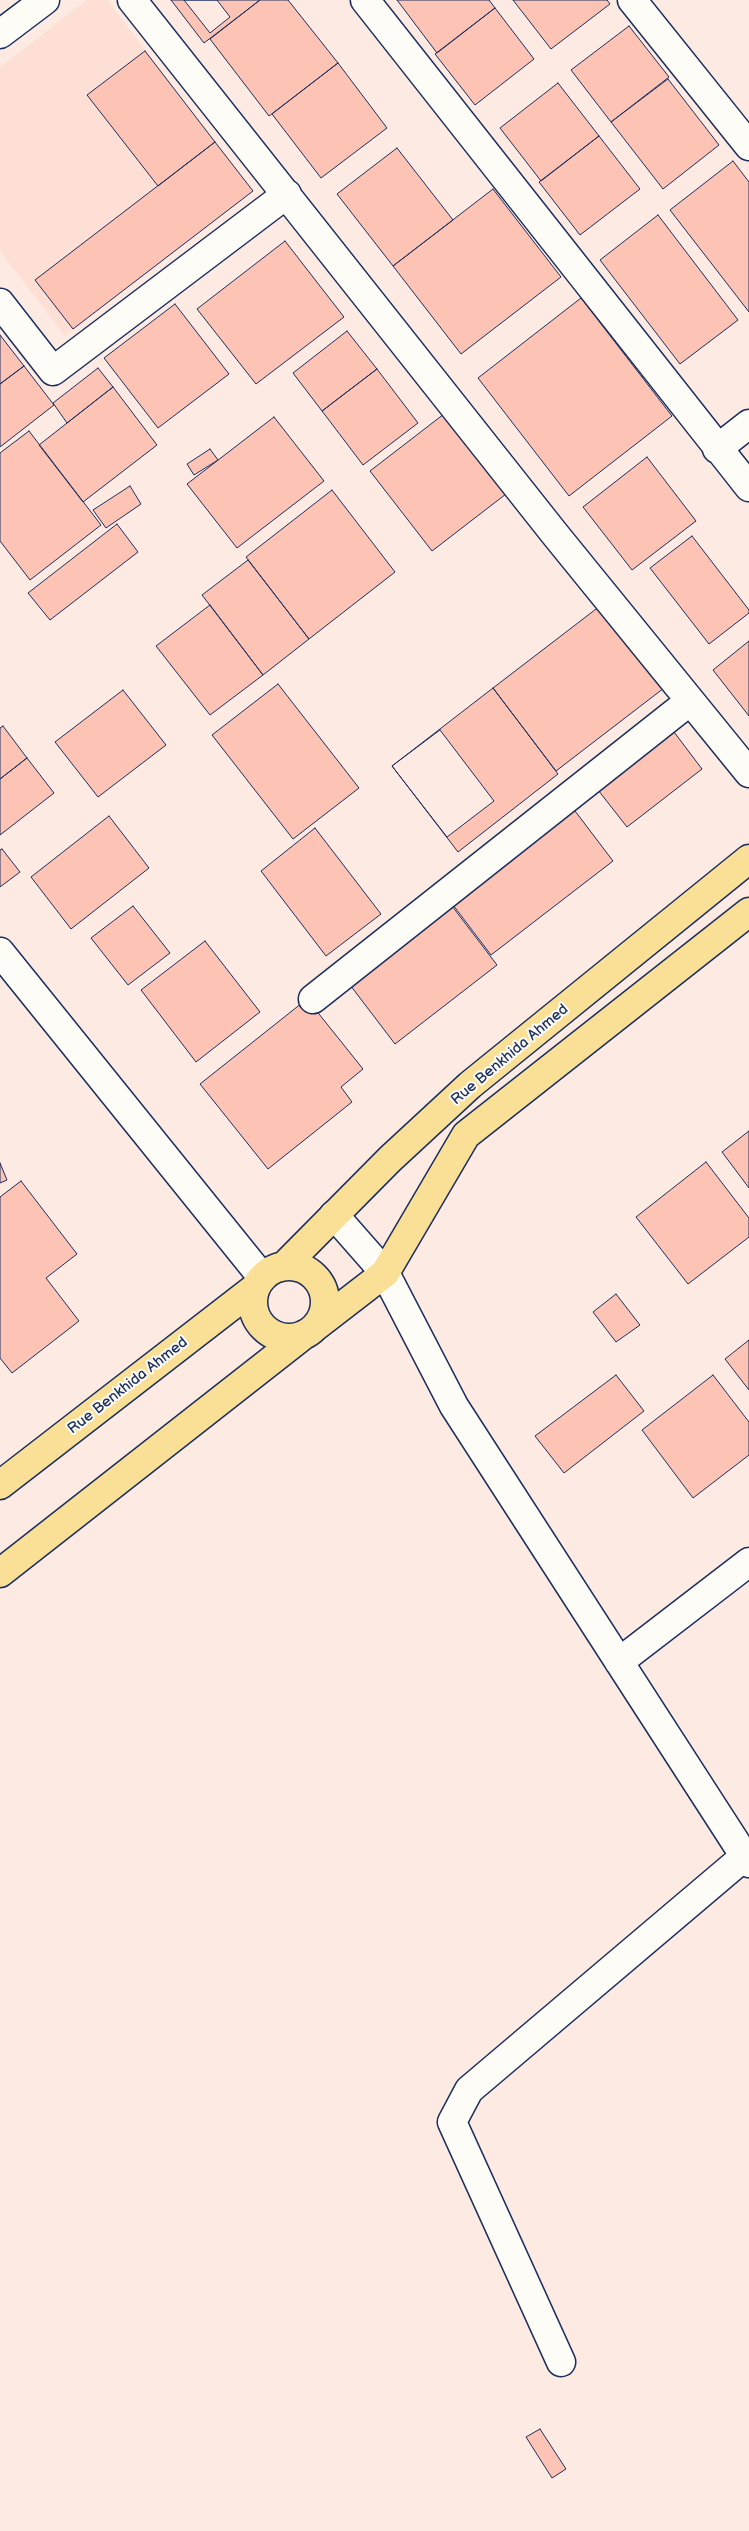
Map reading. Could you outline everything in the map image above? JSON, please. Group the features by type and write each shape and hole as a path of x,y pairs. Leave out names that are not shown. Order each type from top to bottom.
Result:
{"main road":[{"name":"Rue Benkhida Ahmed","path":"0,1485 267,1277 334,1215 390,1159 470,1086 749,859"},
{"path":"0,1573 385,1273 466,1135 749,912"},
{"path":"297,1266 309,1272 317,1280 323,1292 325,1304 322,1316 310,1330 293,1338 280,1337 269,1332 260,1323 254,1312 253,1300 267,1277 297,1266"}],"street":[{"path":"0,34 45,0"},
{"path":"132,0 554,532 749,773"},
{"path":"365,0 749,487"},
{"path":"632,0 749,146"},
{"path":"0,303 53,372 287,194"},
{"path":"717,448 749,424"},
{"path":"313,999 690,701"},
{"path":"3,961 267,1277"},
{"path":"334,1215 385,1273 454,1406 747,1860 469,2090 452,2122 560,2362"},
{"path":"619,1662 749,1562"}],"shaded area":[{"path":"87,0 107,0 253,191 65,336 0,251 0,67"}],"building":[{"path":"171,0 260,0 204,43"},
{"path":"184,0 217,0 230,17 210,33"},
{"path":"260,0 288,0 338,63 269,116 210,39"},
{"path":"397,0 489,0 495,8 437,53"},
{"path":"513,0 607,0 610,4 551,49"},
{"path":"495,8 534,59 475,105 435,54"},
{"path":"629,26 669,77 611,122 571,70"},
{"path":"145,51 215,142 158,186 87,95"},
{"path":"338,63 387,128 321,178 272,114"},
{"path":"668,79 719,145 663,189 611,122"},
{"path":"558,83 599,136 541,181 500,128"},
{"path":"599,136 640,189 580,235 539,182"},
{"path":"215,142 253,191 73,329 35,280"},
{"path":"397,148 453,220 393,266 337,194"},
{"path":"733,161 749,182 749,312 670,210"},
{"path":"493,189 561,277 461,354 393,266"},
{"path":"658,215 738,320 680,364 600,260"},
{"path":"285,241 344,317 256,384 197,309"},
{"path":"581,298 672,416 569,496 478,378"},
{"path":"175,304 229,374 158,428 104,358"},
{"path":"347,331 377,369 322,411 293,373"},
{"path":"0,335 24,366 0,384"},
{"path":"24,366 54,405 0,447 0,384"},
{"path":"98,368 113,387 67,423 53,403"},
{"path":"377,369 418,423 363,465 322,411"},
{"path":"113,387 157,445 83,502 39,445"},
{"path":"444,414 506,494 432,551 370,471"},
{"path":"274,417 324,481 237,548 187,484"},
{"path":"29,431 101,525 30,580 0,541 0,453"},
{"path":"210,449 218,460 194,475 187,464"},
{"path":"647,457 696,521 632,570 583,507"},
{"path":"130,486 141,504 106,528 93,510"},
{"path":"332,490 395,572 309,639 246,557"},
{"path":"117,524 138,552 50,620 28,593"},
{"path":"692,536 749,610 749,613 709,644 650,568"},
{"path":"248,560 309,639 263,675 202,595"},
{"path":"210,605 263,675 210,715 156,646"},
{"path":"600,606 664,688 556,771 493,688"},
{"path":"749,641 749,716 713,670"},
{"path":"278,684 359,788 293,839 212,735"},
{"path":"493,688 558,774 458,852 392,766"},
{"path":"123,690 166,745 98,797 55,742"},
{"path":"3,726 27,758 0,779 0,728"},
{"path":"440,730 494,801 447,837 392,766"},
{"path":"674,732 702,769 627,827 598,790"},
{"path":"27,758 54,793 0,835 0,779"},
{"path":"572,807 613,861 491,955 450,901"},
{"path":"109,816 149,868 71,929 31,877"},
{"path":"315,828 381,914 326,956 261,871"},
{"path":"2,849 20,872 0,887 0,850"},
{"path":"449,902 497,965 395,1044 347,981"},
{"path":"133,906 170,953 128,985 91,938"},
{"path":"205,941 260,1012 196,1062 141,990"},
{"path":"307,999 363,1069 341,1087 352,1102 268,1169 200,1084"},
{"path":"749,1131 749,1188 722,1152"},
{"path":"706,1162 749,1218 749,1237 688,1284 636,1217"},
{"path":"0,1163 7,1180 0,1183"},
{"path":"21,1181 77,1254 46,1278 79,1321 12,1373 0,1358 0,1197"},
{"path":"616,1294 640,1325 616,1342 593,1312"},
{"path":"749,1340 749,1390 725,1359"},
{"path":"616,1375 644,1411 564,1473 535,1436"},
{"path":"713,1375 749,1422 749,1455 693,1498 642,1430"},
{"path":"540,2429 566,2469 552,2478 526,2437"}]}
